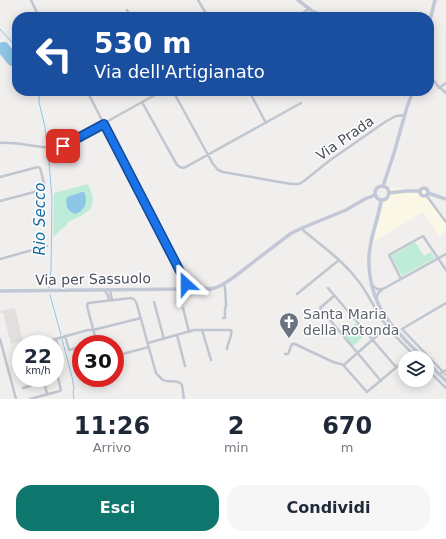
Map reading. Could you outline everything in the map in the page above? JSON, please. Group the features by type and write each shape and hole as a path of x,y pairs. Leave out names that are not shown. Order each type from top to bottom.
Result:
{"main road":[{"path":"298,0 309,9 316,12"},
{"path":"432,12 435,0"},
{"path":"384,186 411,96"},
{"path":"384,186 388,189 389,193"},
{"path":"381,200 375,195 375,191 384,186"},
{"path":"419,192 421,188 424,187 427,189 427,194"},
{"path":"389,193 411,191 419,192 421,195 427,194 446,199"},
{"path":"381,200 387,198 389,193"},
{"name":"Via per Sassuolo","path":"0,291 215,288 224,284 290,234 349,208 365,198 375,195"},
{"path":"381,200 370,248 369,266 371,283 377,302 384,314 391,324 416,351"},
{"path":"434,369 446,381"}],"street":[{"path":"31,0 37,12"},
{"path":"198,0 205,12"},
{"path":"304,12 309,9"},
{"path":"434,81 446,94"},
{"path":"439,88 446,83"},
{"path":"89,96 184,279 186,289"},
{"path":"0,143 49,148 66,145 153,96"},
{"path":"176,96 208,155"},
{"path":"252,96 266,123"},
{"path":"142,102 179,166 182,168 186,168 301,103"},
{"name":"Via Prada","path":"208,155 216,168 223,172 291,184 299,184 381,125 396,116 405,115"},
{"path":"0,177 38,167 40,168 45,187 42,190 0,201"},
{"path":"427,194 446,222"},
{"path":"432,202 434,197 446,199"},
{"path":"302,228 349,269 360,283 388,327 409,351"},
{"path":"401,278 389,255 423,236 446,270"},
{"path":"0,259 47,246"},
{"path":"377,302 377,295 383,289 446,254"},
{"path":"297,294 339,260"},
{"path":"371,283 372,286 377,289 383,289"},
{"path":"223,318 225,318 226,306 224,284"},
{"path":"285,354 288,353 292,344 295,344 333,362 344,365 367,392 396,368 328,288"},
{"path":"109,290 110,300"},
{"path":"109,290 110,295"},
{"path":"334,296 320,308 381,381"},
{"path":"94,335 87,306 90,302 133,298 137,303 156,373 164,380 180,383 182,385 184,399"},
{"path":"154,302 164,339"},
{"path":"446,304 402,329 445,371 446,375"},
{"path":"183,308 189,332"},
{"path":"72,349 69,350 65,336 141,318"},
{"path":"344,365 388,327"},
{"path":"202,330 211,360"},
{"path":"124,353 177,335 202,330 231,330 232,333 227,349"},
{"path":"177,335 185,366"},
{"path":"0,339 16,399"},
{"path":"439,374 445,371"},
{"path":"434,376 446,388"},
{"path":"45,387 47,394"},
{"path":"30,399 60,391 60,387"}],"shaded area":[{"path":"389,188 424,190 446,220 446,231 439,236 423,212 373,242"},
{"path":"15,308 22,335 12,335 12,344 3,313 0,313 0,311"}],"green space":[{"path":"88,184 93,197 91,208 83,215 68,222 65,227 53,237 54,193"},
{"path":"415,242 424,256 431,252 435,258 402,276 391,256"},
{"path":"356,323 366,334 353,346 343,334"}],"water":[{"path":"6,42 12,49 12,66 8,64 0,54 0,43"},
{"path":"84,192 86,199 85,206 81,211 75,214 67,207 67,197"}],"waterway":[{"name":"Rio Secco","path":"0,29 12,42"},
{"name":"Rio Secco","path":"39,96 47,146"},
{"name":"Rio Secco","path":"48,150 52,198 51,270 49,288"},
{"name":"Rio Secco","path":"50,295 61,335"},
{"name":"Rio Secco","path":"64,347 72,377 74,399"}],"place":[{"name":"Santa Maria della Rotonda","path":"289,339"}],"route":[{"path":"63,146 104,124 186,284"}]}
